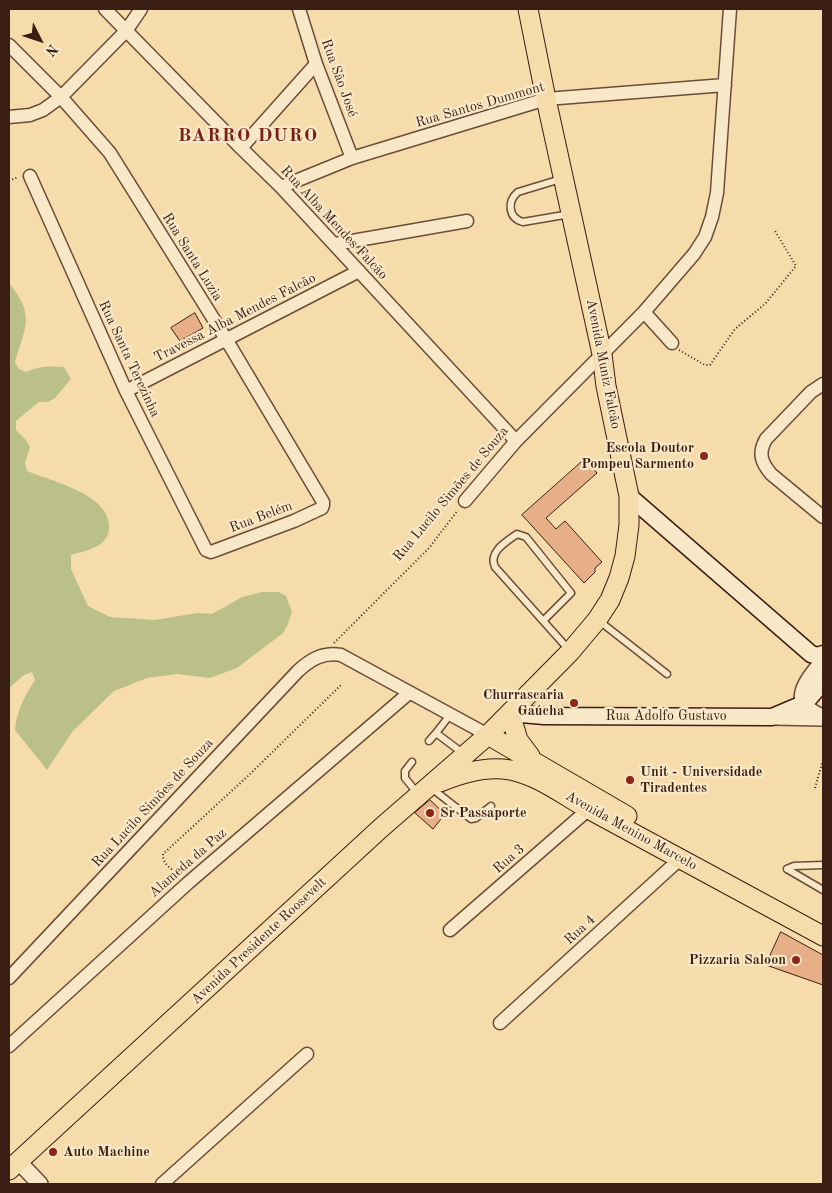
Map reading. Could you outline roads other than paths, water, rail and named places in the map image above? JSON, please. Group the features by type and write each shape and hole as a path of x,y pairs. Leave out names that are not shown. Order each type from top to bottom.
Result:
{"main road":[{"name":"Avenida Muniz Falcão","path":"510,713 570,652 597,620 610,600 625,556 629,526 629,496 606,386 602,354 528,9"},
{"path":"629,496 811,654 818,656 823,654"},
{"path":"772,717 805,703 823,682"},
{"path":"510,713 518,740 540,766"},
{"name":"Rua Adolfo Gustavo","path":"510,713 544,716 772,717"},
{"name":"Avenida Presidente Roosevelt","path":"14,1166 368,840 488,735 510,713"},
{"name":"Avenida Menino Marcelo","path":"488,735 823,926"},
{"name":"Avenida Menino Marcelo","path":"424,791 460,774 482,770 503,769 539,780 823,936"}],"street":[{"name":"Rua Alba Mendes Falcão","path":"105,9 281,187 516,440"},
{"path":"9,117 30,115 43,110 61,97 126,31 141,9"},
{"name":"Rua São José","path":"298,9 316,64 352,158"},
{"name":"Rua Lucilo Simões de Souza","path":"464,501 516,440 644,312 694,254 705,237 717,193 730,9"},
{"name":"Rua Santa Luzia","path":"9,44 61,97 110,153 226,339 323,505"},
{"path":"241,148 316,64"},
{"name":"Rua Santos Dummont","path":"281,187 352,158 546,99 725,85"},
{"name":"Rua Santa Terezinha","path":"30,176 126,391 207,551"},
{"path":"334,244 467,221"},
{"name":"Travessa Alba Mendes Falcão","path":"126,391 359,271"},
{"path":"644,312 672,343"},
{"path":"823,384 811,392 766,439 761,453 761,460 771,474 823,518"},
{"name":"Rua Belém","path":"207,551 211,552 294,521 322,508 323,505"},
{"name":"Rua Lucilo Simões de Souza","path":"9,978 310,660 324,654 341,655 410,693"},
{"path":"823,661 804,687 802,693 805,703 810,710 823,717"},
{"path":"410,693 488,735"},
{"name":"Alameda da Paz","path":"9,1046 188,883 410,693"},
{"name":"Rua Adolfo Gustavo","path":"772,717 823,717"},
{"name":"Rua 3","path":"450,930 589,809"},
{"name":"Rua 4","path":"500,1023 680,859"},
{"path":"162,1184 307,1054"},
{"path":"14,1166 40,1184"}],"lane":[{"path":"564,179 518,192 512,196 510,201 513,216 523,222 571,214"},
{"path":"544,620 571,593 526,537 517,534 493,555 492,562 570,652"},
{"path":"597,620 667,674"},
{"path":"429,742 450,715"},
{"path":"436,733 465,755"},
{"path":"412,762 406,770 405,778 471,819 476,818 491,806"},
{"path":"823,865 792,866 787,869 823,890"},
{"path":"813,884 823,896"}],"place":[{"name":"Escola Doutor Pompeu Sarmento","path":"704,456"},
{"name":"Churrascaria Gaúcha","path":"574,703"},
{"name":"Unit - Universidade Tiradentes","path":"630,780"},
{"name":"Sr Passaporte","path":"430,813"},
{"name":"Pizzaria Saloon","path":"796,960"},
{"name":"Auto Machine","path":"53,1152"}],"district":[{"name":"BARRO DURO","path":"248,136"}]}
